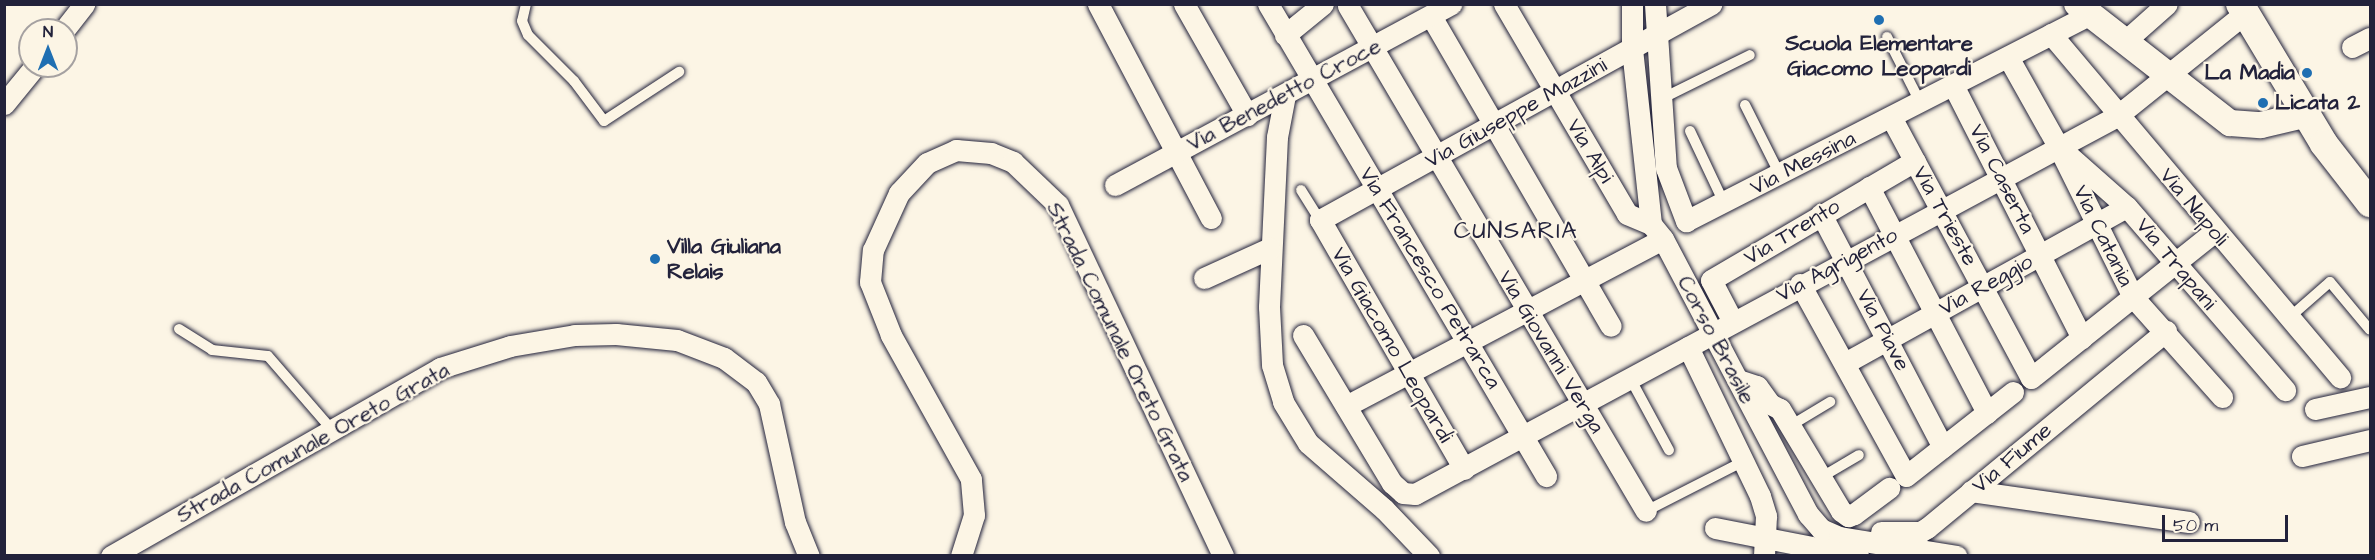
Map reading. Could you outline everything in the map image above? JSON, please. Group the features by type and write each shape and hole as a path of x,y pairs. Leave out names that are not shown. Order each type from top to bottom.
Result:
{"main road":[{"path":"2242,9 2308,114 2324,144 2360,171 2370,203"}],"street":[{"path":"73,18 84,4"},
{"path":"1098,4 1211,218"},
{"path":"1184,4 1247,115"},
{"name":"Via Francesco Petrarca","path":"1268,4 1468,340 1546,476"},
{"path":"1286,35 1323,4"},
{"name":"Via Benedetto Croce","path":"1115,185 1286,95 1451,4"},
{"name":"Via Alpi","path":"1504,4 1627,214 1657,232"},
{"name":"Corso Brasile","path":"1632,4 1632,49 1657,232 1808,514 1821,529 1839,537 1956,555"},
{"path":"1655,4 1657,35"},
{"name":"Via Giuseppe Mazzini","path":"1320,220 1711,4"},
{"path":"2124,42 2167,4"},
{"name":"Via Giovanni Verga","path":"1348,6 1435,157 1646,511"},
{"name":"Via Agrigento","path":"1346,406 1392,483 1403,493 1415,494 1712,335 1800,284 2117,116 2242,9"},
{"path":"2083,10 2230,123 2261,125 2308,114"},
{"name":"Via Messina","path":"1657,35 1666,168 1686,221 1724,204 2052,34 2083,10"},
{"path":"1431,16 1611,326"},
{"name":"Via Napoli","path":"2052,34 2214,232 2340,377"},
{"name":"Via Catania","path":"2008,57 2058,146 2133,297 2166,331 2222,397"},
{"path":"4,104 25,78"},
{"name":"Via Caserta","path":"1953,85 2082,338"},
{"path":"1286,95 1277,137 1270,248 1272,365 1283,402 1308,443 1429,555"},
{"name":"Via Trieste","path":"1891,117 2031,378 2082,338"},
{"name":"Via Trapani","path":"2058,146 2127,207 2285,390"},
{"name":"Strada Comunale Oreto Grata","path":"961,555 974,515 971,479 891,335 870,282 873,250 899,193 927,163 956,150 991,153 1013,162 1058,205 1223,555"},
{"name":"Via Trento","path":"1733,322 1711,280 1915,161"},
{"path":"1869,187 1987,413"},
{"name":"Via Reggio","path":"1845,363 2127,207"},
{"name":"Via Piave","path":"1821,214 1943,447"},
{"name":"Via Giacomo Leopardi","path":"1320,220 1464,469"},
{"path":"1304,335 1346,406 1583,278 1657,232"},
{"path":"2082,338 2214,232"},
{"path":"1204,278 1270,248"},
{"path":"1800,284 1845,363 1897,482"},
{"name":"Via Fiume","path":"1839,537 1857,531 1920,532 2166,331"},
{"name":"Strada Comunale Oreto Grata","path":"111,555 440,368 510,346 595,334 677,340 723,358 756,382 769,404 795,522 809,555"},
{"path":"1688,347 1746,460 1766,516 1764,546"},
{"path":"1738,380 1757,386 1790,426 1820,478 1848,516 1897,482 2013,392"},
{"path":"2315,409 2370,397"},
{"path":"2302,456 2370,440"},
{"path":"1971,491 2189,522"},
{"path":"1716,528 1764,546 1858,555"}],"lane":[{"path":"526,4 522,21 528,35 574,81 604,121 679,72"},
{"path":"1887,38 1920,102"},
{"path":"1661,99 1750,55"},
{"path":"1744,105 1780,175"},
{"path":"1690,131 1724,204"},
{"path":"1301,190 1320,220"},
{"path":"2290,317 2330,282 2370,330"},
{"path":"179,329 212,350 268,356 332,430"},
{"path":"1630,378 1669,450"},
{"path":"1790,426 1830,402"},
{"path":"1820,478 1859,455"},
{"path":"1646,511 1746,460"}],"place":[{"name":"Scuola Elementare Giacomo Leopardi","path":"1879,20"},
{"name":"La Madia","path":"2307,73"},
{"name":"Licata 2","path":"2263,103"},
{"name":"Villa Giuliana Relais","path":"655,259"}],"district":[{"name":"CUNSARIA","path":"1516,232"}]}
